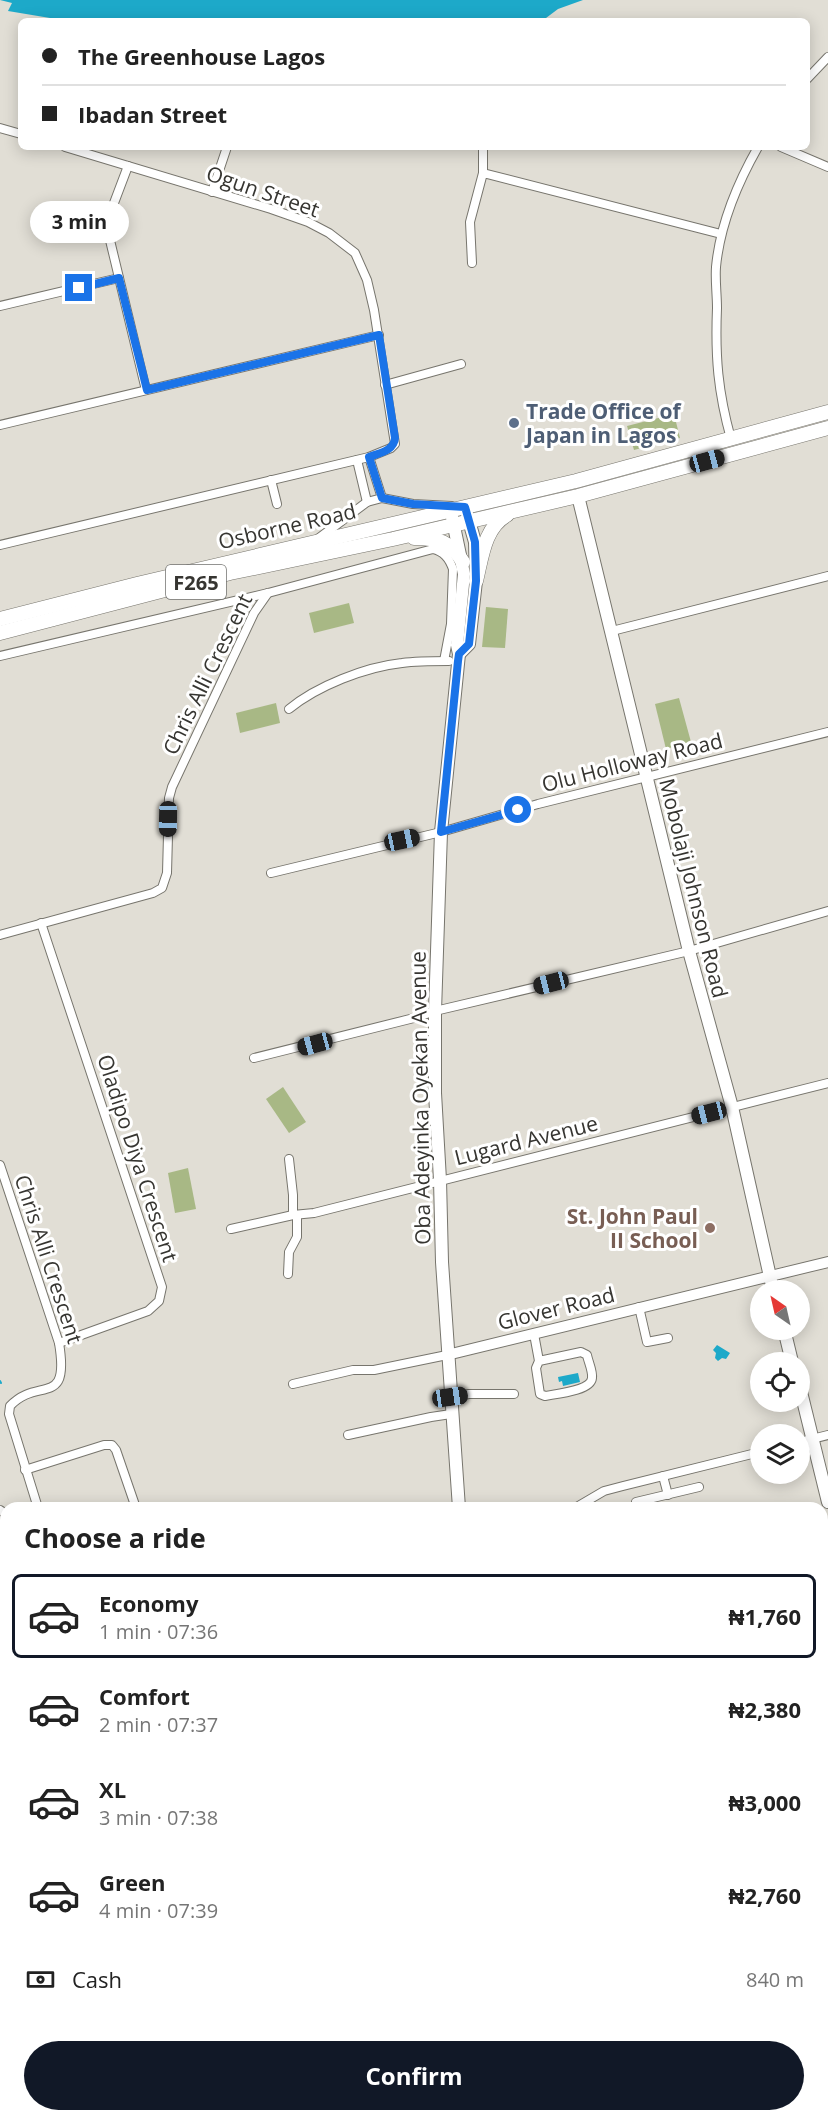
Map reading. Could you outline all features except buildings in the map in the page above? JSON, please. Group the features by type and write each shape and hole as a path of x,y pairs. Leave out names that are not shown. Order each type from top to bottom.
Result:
{"main road":[{"name":"Osborne Road","path":"0,633 230,573 393,538 452,517 465,507 576,482 828,412"},
{"name":"Osborne Road","path":"0,619 315,541 452,517 470,521 511,512 828,428"},
{"name":"Mobolaji Johnson Road","path":"578,496 689,951 732,1107 770,1280"},
{"path":"458,657 469,644 476,581 475,542 465,507"},
{"path":"476,581 489,533 498,520 511,512"},
{"name":"Oba Adeyinka Oyekan Avenue","path":"452,517 464,574 441,832 435,1011 435,1094 440,1180 441,1262 458,1502"},
{"path":"393,538 431,539 445,543 455,550 463,562"},
{"path":"806,1412 828,1502"}],"street":[{"path":"810,76 828,57"},
{"path":"0,128 18,133"},
{"name":"Ogun Street","path":"0,545 369,457 395,444 379,335 367,280 355,253 329,233 308,222 75,150"},
{"path":"212,192 226,150"},
{"path":"472,263 471,222 483,173 483,150"},
{"path":"730,439 716,359 716,268 721,234 733,198 757,150"},
{"path":"788,150 828,167"},
{"path":"128,166 114,203 108,232 147,390"},
{"path":"483,173 721,234"},
{"path":"0,306 119,278"},
{"path":"0,425 379,335"},
{"path":"386,385 461,364"},
{"path":"369,457 382,498"},
{"path":"357,460 367,502"},
{"path":"271,480 277,504"},
{"path":"315,541 367,502 382,498 413,504 465,507"},
{"path":"0,656 268,592 428,549 438,550 450,560 453,569 451,624 444,661"},
{"path":"612,631 828,576"},
{"name":"Chris Alli Crescent","path":"0,935 153,893 162,888 167,873 169,798 172,787 254,613 268,592"},
{"path":"289,708 319,688 353,675 400,663 444,661 458,657"},
{"name":"Olu Holloway Road","path":"271,873 441,832 646,776 828,732"},
{"path":"254,1058 435,1011 689,951 828,911"},
{"name":"Oladipo Diya Crescent","path":"41,923 162,1287 159,1301 148,1311 59,1343"},
{"name":"Lugard Avenue","path":"231,1229 440,1180 828,1083"},
{"path":"288,1274 289,1252 297,1237 289,1159"},
{"name":"Chris Alli Crescent","path":"0,1165 59,1343 63,1367 59,1381 51,1387 14,1401 10,1406 9,1414 36,1502"},
{"name":"Glover Road","path":"293,1384 353,1370 374,1370 447,1355 828,1262"},
{"path":"639,1307 647,1342 668,1338"},
{"path":"534,1334 539,1361 536,1368 540,1394 545,1396 585,1388 591,1383 592,1378 586,1354 581,1352 539,1361"},
{"path":"450,1397 470,1394 514,1394"},
{"path":"348,1435 451,1414"},
{"path":"810,1440 828,1435"},
{"path":"25,1470 104,1445 112,1445 134,1502"},
{"path":"585,1502 604,1491 750,1454"},
{"path":"663,1476 668,1495"},
{"path":"636,1502 699,1487"}],"green space":[{"path":"674,414 680,438 634,450 627,426"},
{"path":"349,603 354,623 314,633 309,613"},
{"path":"486,607 508,609 505,648 482,647"},
{"path":"679,698 691,742 666,749 655,704"},
{"path":"276,703 280,723 240,733 236,713"},
{"path":"283,1087 306,1122 289,1133 266,1099"},
{"path":"188,1168 196,1209 175,1213 168,1173"}],"water":[{"path":"0,0 583,0 558,9 546,18 50,18 8,11 12,3"},
{"path":"717,1345 730,1353 726,1359 722,1358 718,1361 715,1358 716,1353 713,1350"},
{"path":"578,1373 580,1382 563,1386 562,1381 559,1382 558,1377"}],"place":[{"name":"Trade Office of Japan in Lagos","path":"514,423"},
{"name":"St. John Paul II School","path":"710,1228"}],"route":[{"path":"79,288 119,278 147,390 379,335 395,438 395,444 391,448 369,457 382,498 413,504 465,507 475,542 476,581 469,644 459,654 441,832 518,810"}]}
